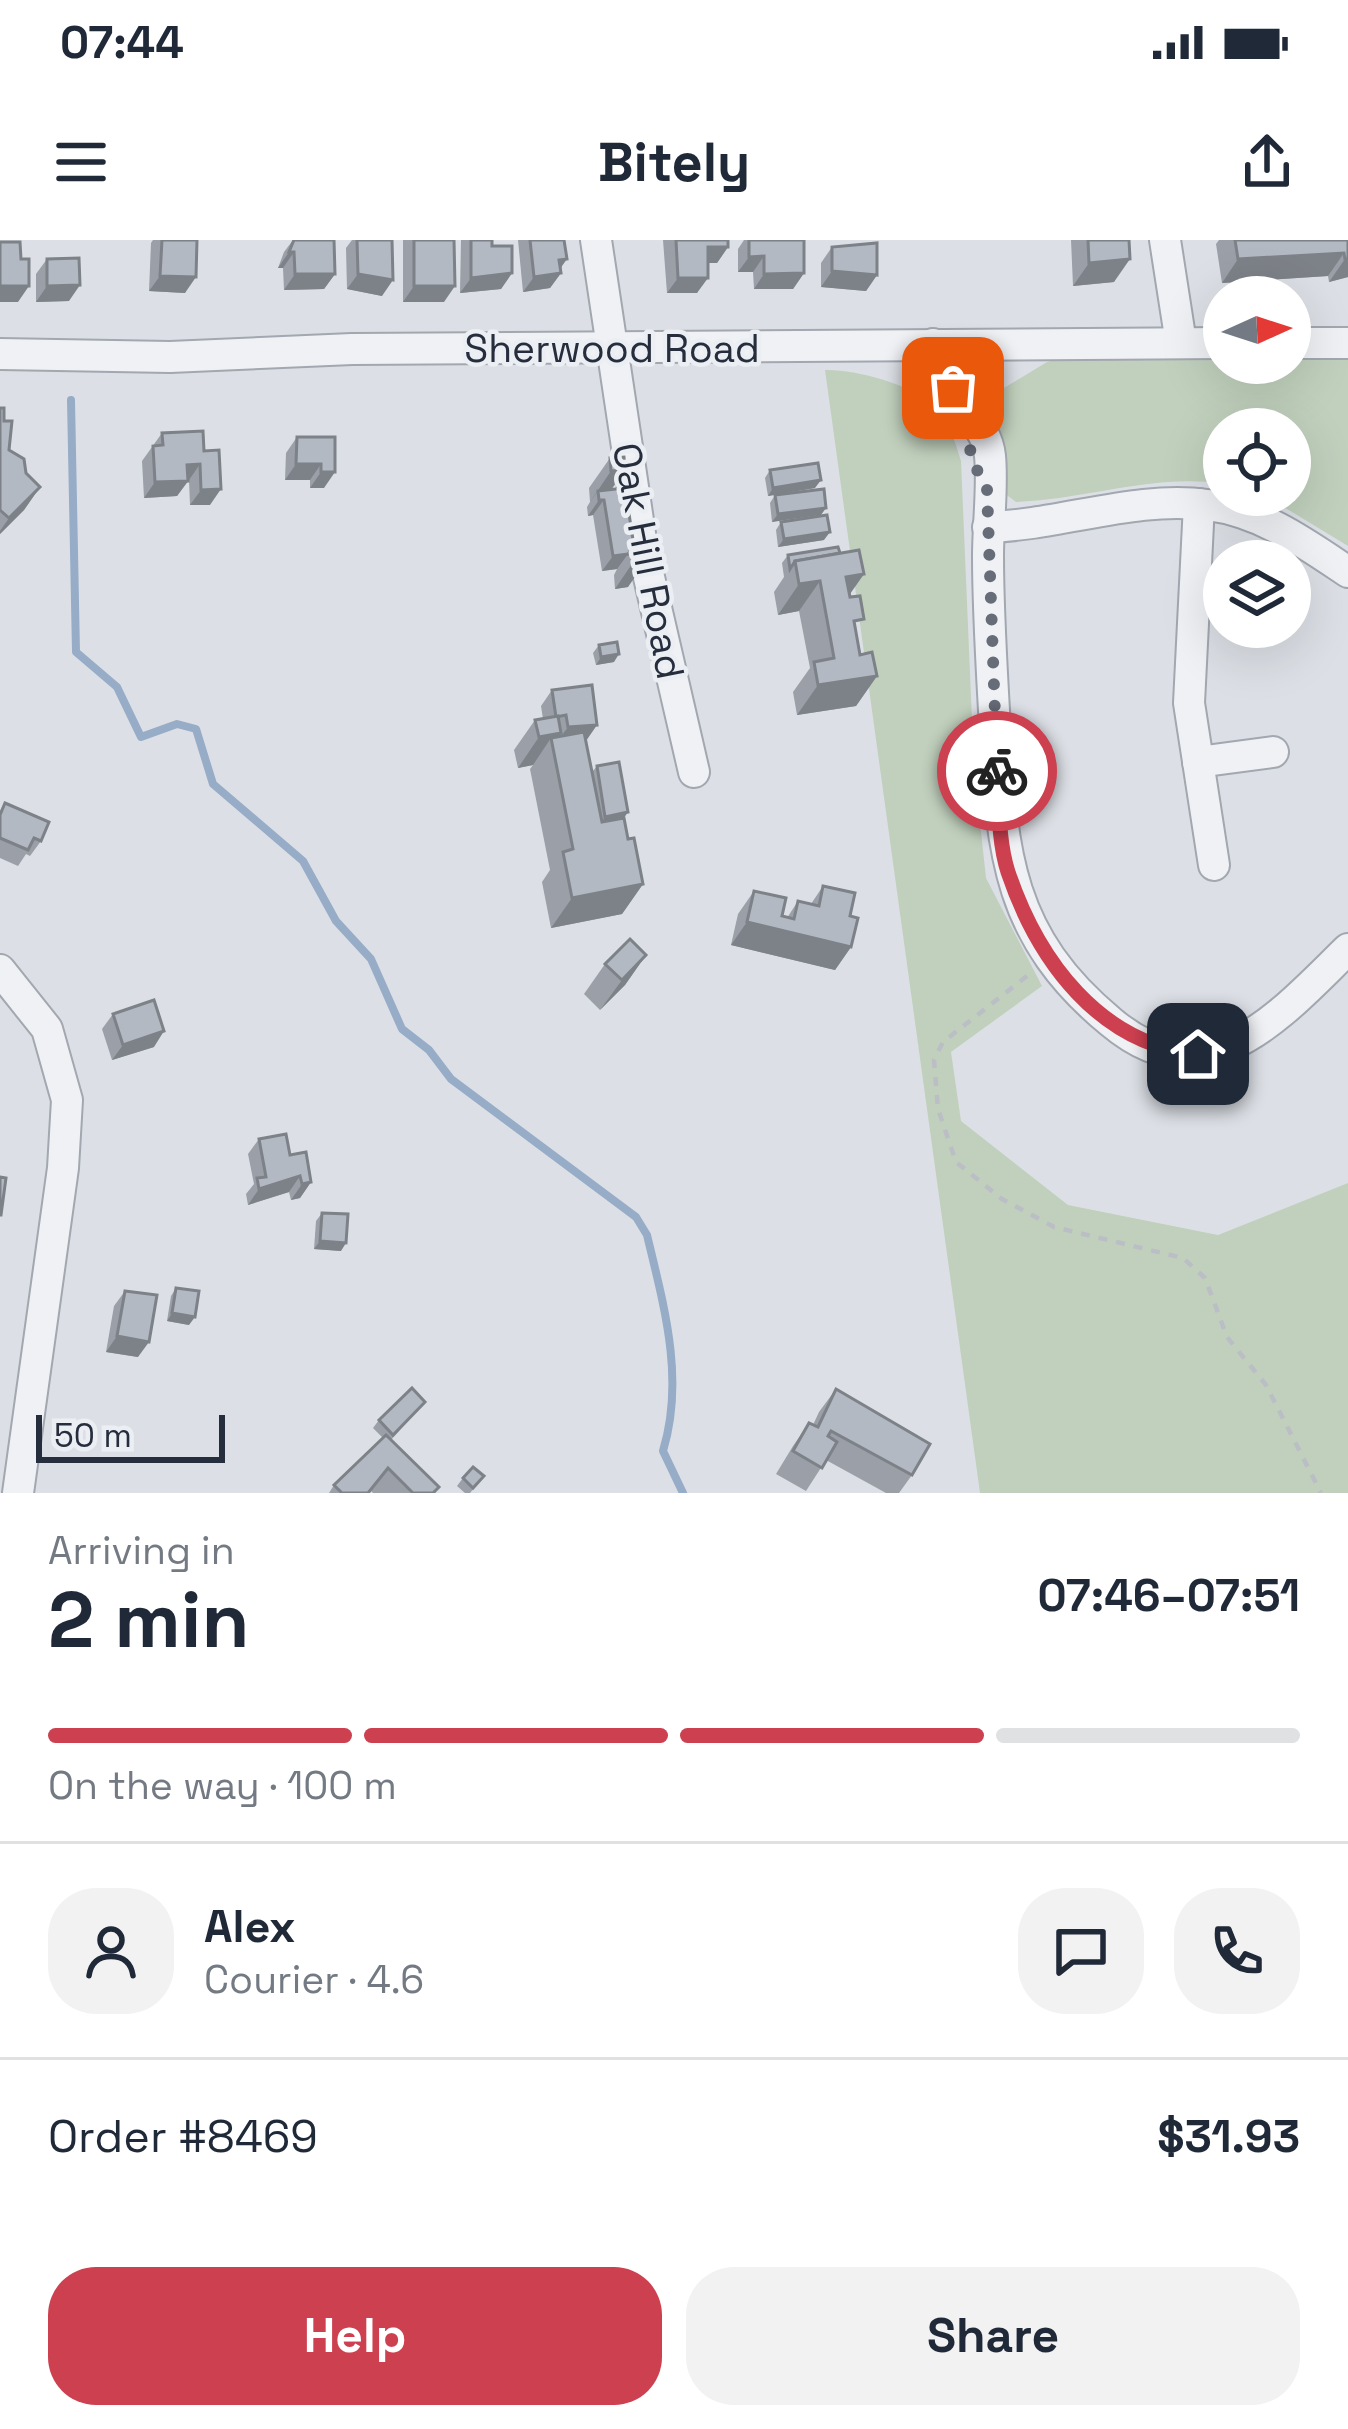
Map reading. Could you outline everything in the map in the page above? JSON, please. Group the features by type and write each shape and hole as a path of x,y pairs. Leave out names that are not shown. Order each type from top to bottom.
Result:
{"street":[{"name":"Oak Hill Road","path":"596,240 642,547 694,772"},
{"path":"1165,240 1181,343"},
{"name":"Sherwood Road","path":"0,354 170,357 352,349 1203,343"},
{"path":"1311,343 1348,343"},
{"path":"933,344 961,405 979,421 990,456 989,628 1006,868 1051,958 1074,992 1126,1036 1166,1051 1198,1054 1235,1047 1275,1020 1348,949"},
{"path":"988,526 1198,504 1234,510 1290,533 1348,572"},
{"path":"1198,504 1190,703 1214,865"},
{"path":"1198,762 1274,752"},
{"path":"0,970 46,1029 67,1100 63,1168 18,1493"}],"path":[{"path":"1051,958 957,1030 934,1060 938,1108 956,1162 1002,1198 1054,1227 1183,1258 1217,1302 1227,1337 1266,1385 1321,1492"}],"green space":[{"path":"1203,353 1203,384 1311,384 1311,354 1348,355 1348,546 1299,516 1311,516 1311,408 1203,408 1203,482 1146,484 1016,502 1004,493 998,448 969,386 975,379 989,397 1047,362 1070,356"},
{"path":"825,370 881,379 921,396 942,415 961,461 974,767 986,878 1042,986 951,1052 961,1121 1068,1205 1218,1235 1348,1183 1348,1493 980,1493"}],"building":[{"path":"162,240 197,240 196,277 160,276"},
{"path":"294,240 334,240 335,274 295,274 294,252 289,252"},
{"path":"357,240 392,240 393,280 358,274"},
{"path":"414,240 454,240 455,286 414,286"},
{"path":"471,240 512,246 512,273 471,278"},
{"path":"530,240 564,240 567,259 559,260 561,273 534,277"},
{"path":"676,240 728,240 728,247 708,247 708,278 678,278"},
{"path":"749,240 804,240 804,273 764,274 764,256 749,257"},
{"path":"1088,240 1129,240 1130,259 1089,263"},
{"path":"1235,240 1348,240 1348,258 1344,253 1238,259"},
{"path":"0,242 20,242 21,259 29,259 29,286 0,286"},
{"path":"877,243 877,275 832,271 832,247"},
{"path":"79,258 80,285 47,286 47,259"},
{"path":"0,408 4,408 4,421 12,421 9,450 24,459 26,473 40,487 9,518 0,510"},
{"path":"203,431 204,451 219,450 221,489 201,490 200,464 187,465 188,481 155,482 153,446 163,445 162,433"},
{"path":"297,437 335,437 335,472 321,472 321,464 296,464"},
{"path":"624,457 625,470 611,471 610,458"},
{"path":"818,463 821,480 773,488 770,470"},
{"path":"625,488 634,546 628,554 613,556 604,500 599,500 598,491"},
{"path":"824,489 826,508 778,514 775,495"},
{"path":"827,515 830,532 784,539 781,522"},
{"path":"647,543 649,557 636,558 635,544"},
{"path":"838,547 840,553 795,561 790,569 788,555"},
{"path":"859,550 864,574 846,577 850,597 860,596 864,619 854,621 860,655 872,652 877,676 818,685 814,662 834,658 820,581 799,584 795,561"},
{"path":"617,642 619,654 601,657 599,645"},
{"path":"592,685 597,725 568,727 566,715 556,717 552,690"},
{"path":"558,716 561,733 539,737 535,720"},
{"path":"584,732 602,822 624,818 628,839 634,838 643,884 572,898 563,852 573,849 551,738"},
{"path":"619,762 628,812 605,817 597,766"},
{"path":"5,803 49,822 41,841 34,838 28,850 0,838"},
{"path":"823,886 855,893 850,916 858,918 851,947 747,922 754,891 786,898 782,916 794,919 798,901 819,906"},
{"path":"630,939 646,955 622,980 605,964"},
{"path":"154,1000 164,1031 123,1045 113,1014"},
{"path":"286,1134 290,1155 306,1152 311,1182 302,1184 300,1176 259,1189 257,1178 266,1177 259,1139"},
{"path":"0,1177 6,1178 1,1215 0,1215"},
{"path":"322,1213 348,1214 346,1243 320,1241"},
{"path":"176,1288 199,1291 195,1317 172,1313"},
{"path":"125,1291 157,1295 149,1342 117,1336"},
{"path":"412,1388 425,1402 393,1435 379,1420"},
{"path":"836,1389 930,1444 912,1475 831,1431 828,1436 837,1442 822,1468 793,1451 809,1423 818,1427"},
{"path":"386,1435 439,1487 433,1493 413,1493 388,1468 368,1493 342,1493 334,1485"},
{"path":"473,1467 484,1476 473,1488 463,1478"}],"waterway":[{"path":"71,400 76,652 117,687 141,737 177,724 196,729 213,784 303,861 336,921 371,959 402,1029 429,1050 451,1079 636,1217 647,1235 670,1343 672,1397 663,1451 683,1493"}],"way so far":[{"path":"953,388 961,405 961,429 970,461 987,489 997,771"}],"route":[{"path":"997,771 1006,868 1035,935 1074,992 1126,1036 1166,1051 1198,1054"}]}
